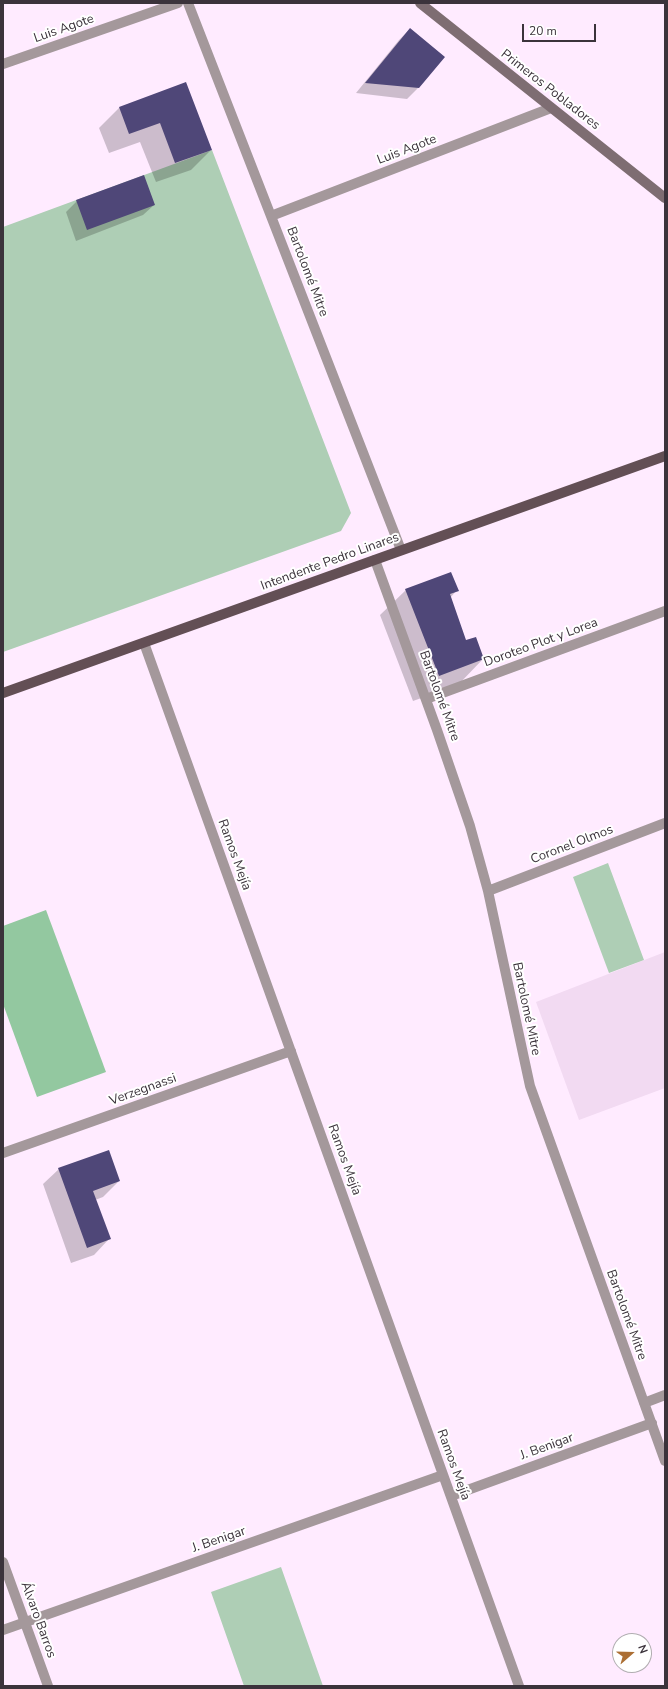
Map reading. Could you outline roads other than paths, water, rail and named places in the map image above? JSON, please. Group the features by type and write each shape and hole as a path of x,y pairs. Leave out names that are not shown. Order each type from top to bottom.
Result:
{"main road":[{"name":"Primeros Pobladores","path":"420,3 665,198"},
{"name":"Intendente Pedro Linares","path":"3,693 665,456"}],"street":[{"name":"Luis Agote","path":"3,64 178,3"},
{"name":"Bartolomé Mitre","path":"188,3 401,550"},
{"name":"Luis Agote","path":"271,216 551,108"},
{"name":"Bartolomé Mitre","path":"375,560 461,796 488,891 530,1086 665,1460"},
{"name":"Doroteo Plot y Lorea","path":"426,699 665,611"},
{"name":"Ramos Mejía","path":"144,643 519,1686"},
{"name":"Coronel Olmos","path":"488,891 665,823"},
{"name":"Verzegnassi","path":"3,1154 291,1051"},
{"path":"644,1403 665,1395"},
{"name":"J. Benigar","path":"451,1496 652,1423"},
{"name":"J. Benigar","path":"3,1630 443,1475"},
{"name":"Álvaro Barros","path":"3,1562 48,1686"}]}
